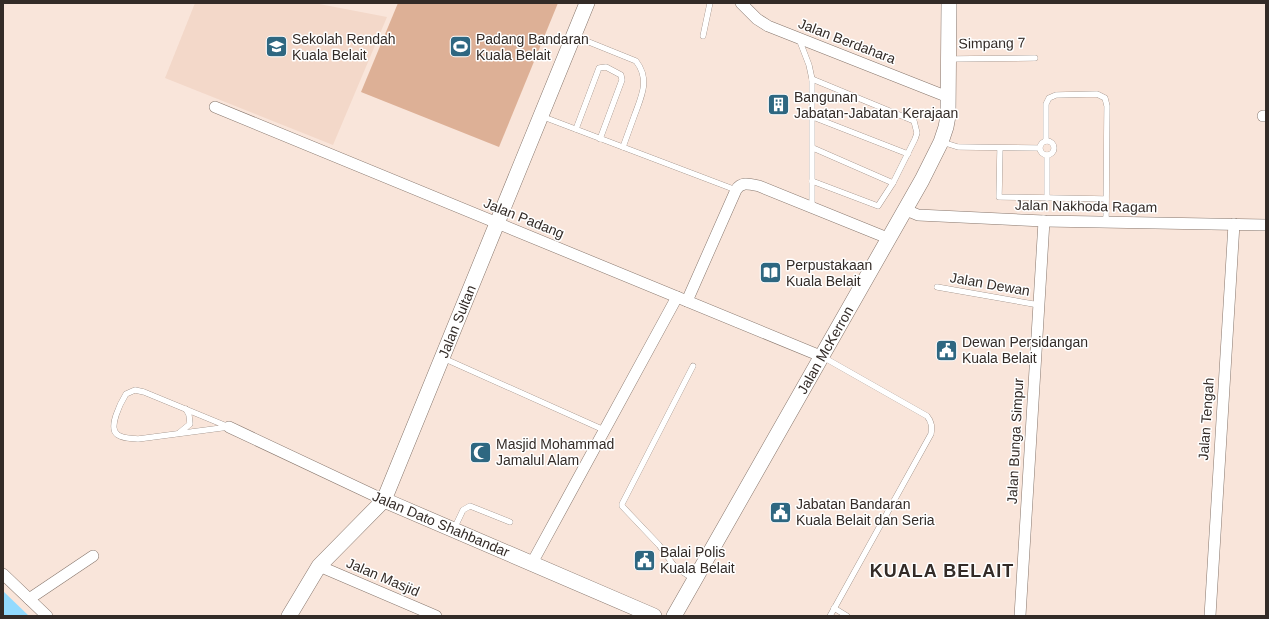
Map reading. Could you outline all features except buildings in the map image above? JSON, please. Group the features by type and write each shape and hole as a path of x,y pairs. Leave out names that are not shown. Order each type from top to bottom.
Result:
{"street":[{"name":"Jalan Sultan","path":"289,616 319,566 384,500 587,3"},
{"name":"Jalan Berdahara","path":"741,3 768,26 948,97"},
{"name":"Jalan McKerron","path":"674,616 906,210 930,166 941,142 947,122 949,59 948,4"},
{"name":"Jalan Padang","path":"215,107 823,357"},
{"path":"532,563 604,430 682,299 738,186 750,184 759,186 890,238"},
{"name":"Jalan Nakhoda Ragam","path":"906,210 918,215 1044,221 1266,225"},
{"name":"Jalan Bunga Simpur","path":"1020,616 1044,221"},
{"name":"Jalan Tengah","path":"1210,616 1234,224"},
{"name":"Jalan Dato Shahbandar","path":"229,427 384,500 654,616"},
{"path":"29,599 93,556"},
{"name":"Jalan Masjid","path":"319,566 436,616"},
{"path":"3,574 47,616"}],"lane":[{"path":"703,36 710,3"},
{"path":"574,36 636,61 640,66 643,75 644,92 623,147"},
{"path":"799,39 809,65 812,79 812,207"},
{"name":"Simpang 7","path":"949,59 1035,58"},
{"path":"576,129 599,68 606,67 622,75 622,80 600,138"},
{"path":"812,79 914,121 917,133 893,183 878,206 812,182"},
{"path":"1046,141 1046,104 1049,98 1056,95 1097,94 1106,98 1108,106 1106,222"},
{"path":"541,116 736,190"},
{"path":"813,117 908,154"},
{"path":"1039,148 1042,142 1046,141"},
{"path":"1039,148 1042,154 1047,155 1052,153 1054,149 1053,144 1046,141"},
{"path":"941,142 958,147 1039,148"},
{"path":"812,148 893,183"},
{"path":"1000,148 999,197 1106,199"},
{"path":"1047,155 1047,198"},
{"name":"Jalan Dewan","path":"936,287 1039,305"},
{"path":"823,357 927,416 931,422 932,428 931,434 830,616"},
{"path":"442,358 604,430"},
{"path":"693,366 622,506 659,545 675,567 695,580"},
{"path":"131,391 144,392 229,427 138,439 126,438 116,434 113,424 123,397 131,391"},
{"path":"178,434 186,429 190,424 189,415 186,409"},
{"path":"454,530 463,510 470,506 510,522"},
{"path":"834,608 847,616"}],"shaded area":[{"name":"Sekolah Rendah Kuala Belait","path":"195,3 314,3 387,17 333,145 165,78"},
{"name":"Padang Bandaran Kuala Belait","path":"398,3 558,3 499,147 361,92"}],"water":[{"path":"3,591 29,616 3,616"}],"place":[{"name":"Sekolah Rendah Kuala Belait","path":"276,47"},
{"name":"Padang Bandaran Kuala Belait","path":"460,47"},
{"name":"Bangunan Jabatan-Jabatan Kerajaan","path":"778,105"},
{"name":"Perpustakaan Kuala Belait","path":"770,273"},
{"name":"Dewan Persidangan Kuala Belait","path":"946,350"},
{"name":"Masjid Mohammad Jamalul Alam","path":"480,452"},
{"name":"Jabatan Bandaran Kuala Belait dan Seria","path":"781,512"},
{"name":"Balai Polis Kuala Belait","path":"645,560"}],"district":[{"name":"KUALA BELAIT","path":"942,571"}]}
